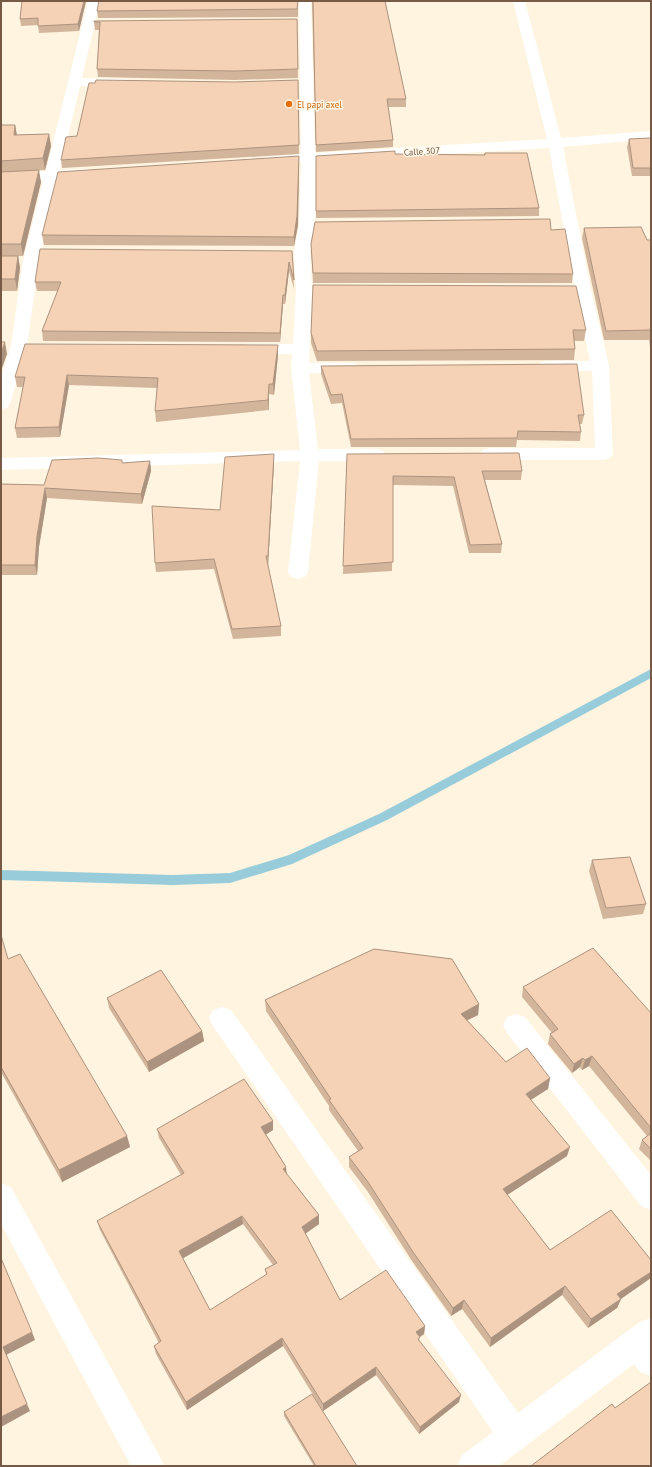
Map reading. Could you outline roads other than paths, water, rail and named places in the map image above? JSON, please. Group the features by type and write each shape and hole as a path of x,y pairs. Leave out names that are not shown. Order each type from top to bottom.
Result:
{"street":[{"path":"1,404 27,347 26,258 50,175 74,82 96,24 94,1"},
{"path":"298,572 310,455 300,368 301,349 312,289 302,253 307,225 308,158 305,1"},
{"path":"477,454 604,454 600,366 575,290 561,221 555,142 519,1"},
{"path":"290,22 306,22"},
{"path":"74,82 134,83"},
{"path":"291,84 307,83"},
{"name":"Calle 307","path":"254,162 651,135"},
{"path":"1,178 105,172"},
{"path":"307,225 323,225"},
{"path":"26,258 49,251"},
{"path":"287,253 302,253"},
{"path":"1,347 27,347"},
{"path":"231,349 301,349"},
{"path":"529,366 600,366"},
{"path":"300,368 363,368"},
{"path":"1,464 310,455 390,455"},
{"path":"222,1018 514,1435"},
{"path":"516,1025 651,1197"},
{"path":"1,1196 148,1466"},
{"path":"472,1466 514,1435 646,1346"}],"waterway":[{"path":"1,875 173,880 230,878 292,859 383,817 651,673"}],"place":[{"name":"El papi axel","path":"289,104"}]}
